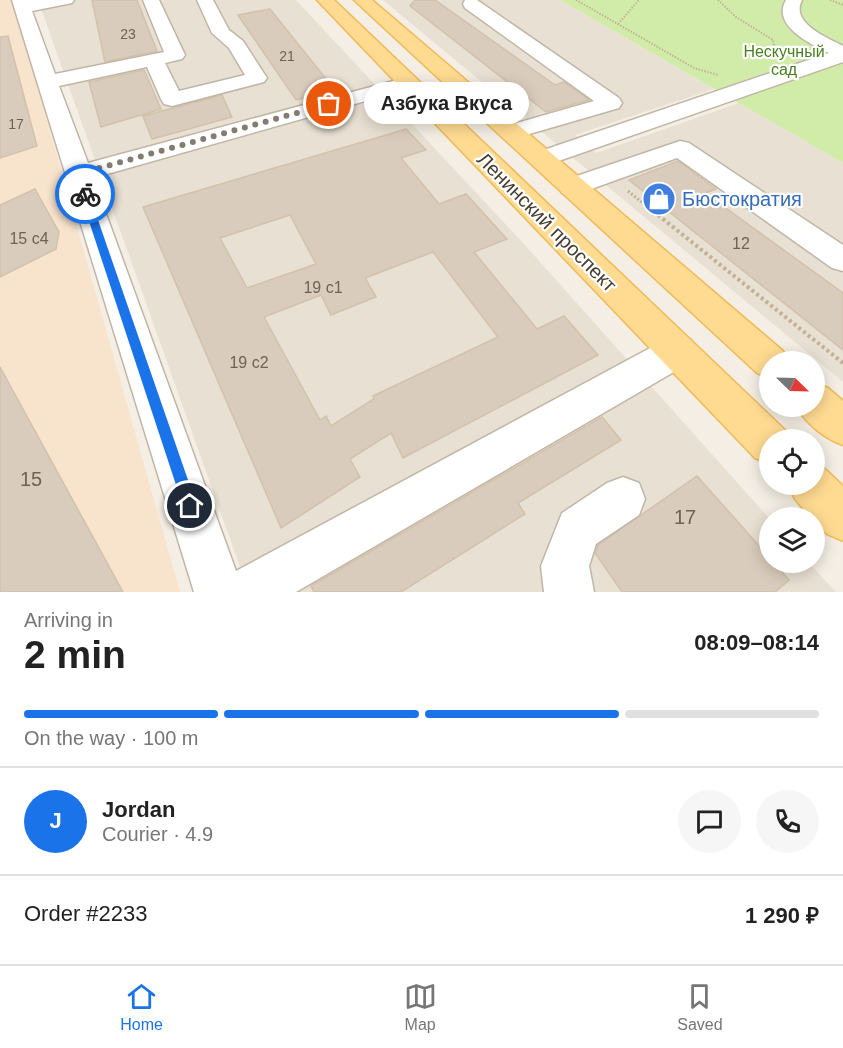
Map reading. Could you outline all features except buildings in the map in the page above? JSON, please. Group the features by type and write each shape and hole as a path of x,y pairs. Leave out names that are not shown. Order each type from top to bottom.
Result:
{"main road":[{"name":"Ленинский проспект","path":"325,0 759,433"},
{"name":"Ленинский проспект","path":"362,0 759,352"},
{"path":"825,410 843,426"},
{"path":"821,495 843,518"}],"street":[{"path":"66,0 21,4 219,592"},
{"path":"47,82 175,55 151,0"},
{"path":"154,60 172,99 257,78 236,45 222,33 205,0"},
{"path":"794,0 789,11 793,21 820,42 843,54"},
{"path":"471,4 612,103 511,132"},
{"path":"541,159 843,54"},
{"path":"78,174 408,82"},
{"path":"572,187 680,148 843,260"},
{"path":"248,592 678,351"},
{"path":"569,592 565,566 578,530 623,499"}],"path":[{"path":"576,0 694,68 719,75"},
{"path":"618,24 639,0"},
{"path":"717,0 736,17 773,40 774,45 762,60"},
{"path":"830,0 843,4"}],"shaded area":[{"path":"0,0 13,0 180,592 0,592"},
{"path":"38,0 296,0 523,243 759,507 759,573 818,573 836,592 249,592"},
{"path":"383,0 560,0 714,89 575,135 596,153 739,103 843,163 843,382 825,367 825,351 806,351"}],"green space":[{"name":"Нескучный сад","path":"560,0 843,0 843,163"}],"way so far":[{"path":"85,194 78,174 329,104"}],"place":[{"name":"Азбука Вкуса","path":"329,104"},
{"name":"Бюстократия","path":"659,199"}],"route":[{"path":"85,194 190,506"}]}
